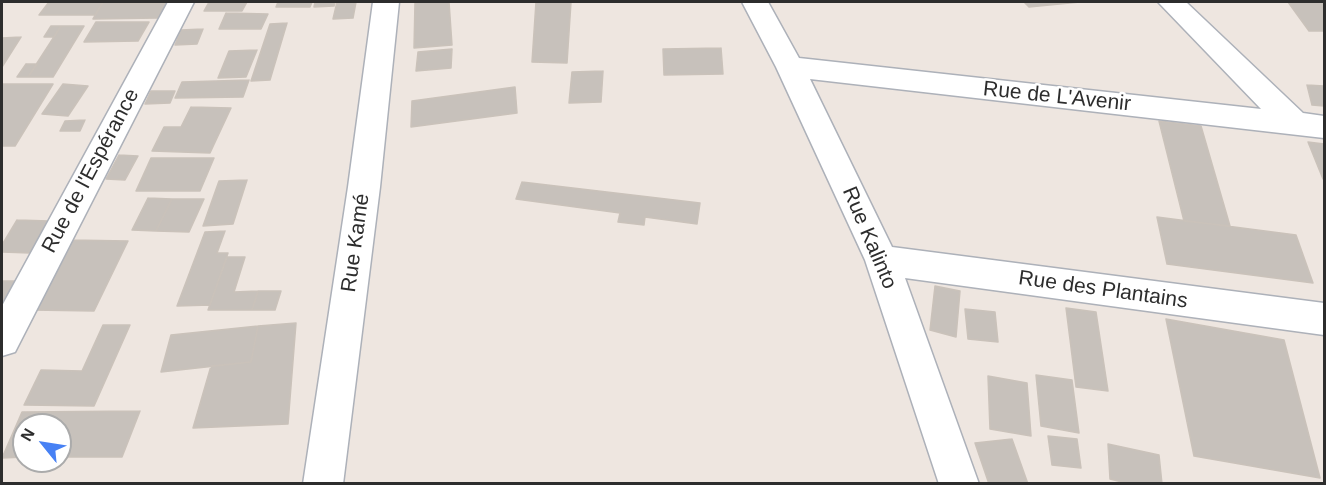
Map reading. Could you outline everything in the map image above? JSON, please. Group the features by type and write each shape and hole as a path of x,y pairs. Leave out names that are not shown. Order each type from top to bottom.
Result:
{"street":[{"name":"Rue de l'Espérance","path":"2,340 181,2"},
{"name":"Rue Kamé","path":"322,483 364,187 386,2"},
{"name":"Rue Kalinto","path":"755,2 790,67 882,260 959,483"},
{"path":"1171,2 1295,123"},
{"name":"Rue de L'Avenir","path":"790,67 1324,127"},
{"name":"Rue des Plantains","path":"882,260 1324,319"}],"building":[{"path":"49,2 103,2 95,15 39,15"},
{"path":"103,2 167,3 158,18 93,19"},
{"path":"209,2 247,2 242,11 204,11"},
{"path":"278,2 312,2 310,7 276,7"},
{"path":"315,2 335,2 334,6 314,7"},
{"path":"337,2 356,2 353,18 333,19"},
{"path":"415,2 449,2 452,45 414,48"},
{"path":"536,2 571,2 567,63 532,62"},
{"path":"1024,2 1080,2 1029,7"},
{"path":"1288,2 1324,2 1324,31 1309,31"},
{"path":"226,13 268,14 261,29 219,29"},
{"path":"96,22 149,22 138,41 84,42"},
{"path":"287,23 270,80 251,81 270,24"},
{"path":"51,26 61,26 54,37 44,37"},
{"path":"61,26 84,26 53,77 28,77"},
{"path":"203,29 197,44 175,45 181,30"},
{"path":"21,37 2,67 2,38"},
{"path":"721,48 723,74 664,75 663,49"},
{"path":"452,49 451,68 416,71 418,52"},
{"path":"257,50 246,77 218,78 229,51"},
{"path":"26,64 37,64 28,77 17,77"},
{"path":"603,71 601,102 569,103 572,72"},
{"path":"249,80 243,97 175,98 182,82"},
{"path":"2,84 53,84 15,146 2,146"},
{"path":"63,84 88,86 68,116 42,114"},
{"path":"1307,85 1324,86 1324,106 1312,105"},
{"path":"515,87 517,113 411,127 412,101"},
{"path":"151,91 175,91 170,103 145,104"},
{"path":"191,107 231,108 210,153 152,151 164,127 181,127"},
{"path":"85,120 80,131 60,131 65,121"},
{"path":"1159,121 1201,126 1230,226 1184,221"},
{"path":"1308,142 1324,144 1324,179 1323,179"},
{"path":"119,155 138,156 125,180 106,179"},
{"path":"151,158 214,158 200,191 136,191"},
{"path":"247,180 233,224 203,226 219,181"},
{"path":"522,182 700,203 697,224 645,217 644,225 618,222 620,213 516,199"},
{"path":"148,198 172,199 156,231 132,230"},
{"path":"172,199 204,199 189,232 156,231"},
{"path":"1157,217 1296,235 1313,283 1167,264"},
{"path":"17,220 49,221 30,253 2,252 2,245"},
{"path":"225,231 217,253 228,253 210,305 177,306 205,232"},
{"path":"70,240 128,241 94,311 32,310"},
{"path":"227,257 245,257 234,292 258,291 252,310 208,310"},
{"path":"2,281 17,281 2,309"},
{"path":"935,286 960,291 956,337 930,330"},
{"path":"258,291 281,291 275,310 252,310"},
{"path":"1066,308 1096,312 1108,391 1076,387"},
{"path":"965,309 995,312 998,342 968,339"},
{"path":"1166,319 1284,340 1320,478 1194,456"},
{"path":"296,323 288,424 193,428 211,366 251,362 258,326"},
{"path":"103,325 130,325 94,406 24,405 41,370 82,371"},
{"path":"258,326 251,362 161,372 171,335"},
{"path":"1036,375 1072,380 1079,433 1041,426"},
{"path":"988,376 1027,383 1031,436 990,429"},
{"path":"140,411 122,457 72,457 72,413 22,412"},
{"path":"12,435 12,458 2,458"},
{"path":"1048,436 1077,439 1081,468 1052,465"},
{"path":"1012,439 1028,484 989,484 975,443"},
{"path":"1108,444 1159,455 1162,484 1130,484 1110,479"}]}
